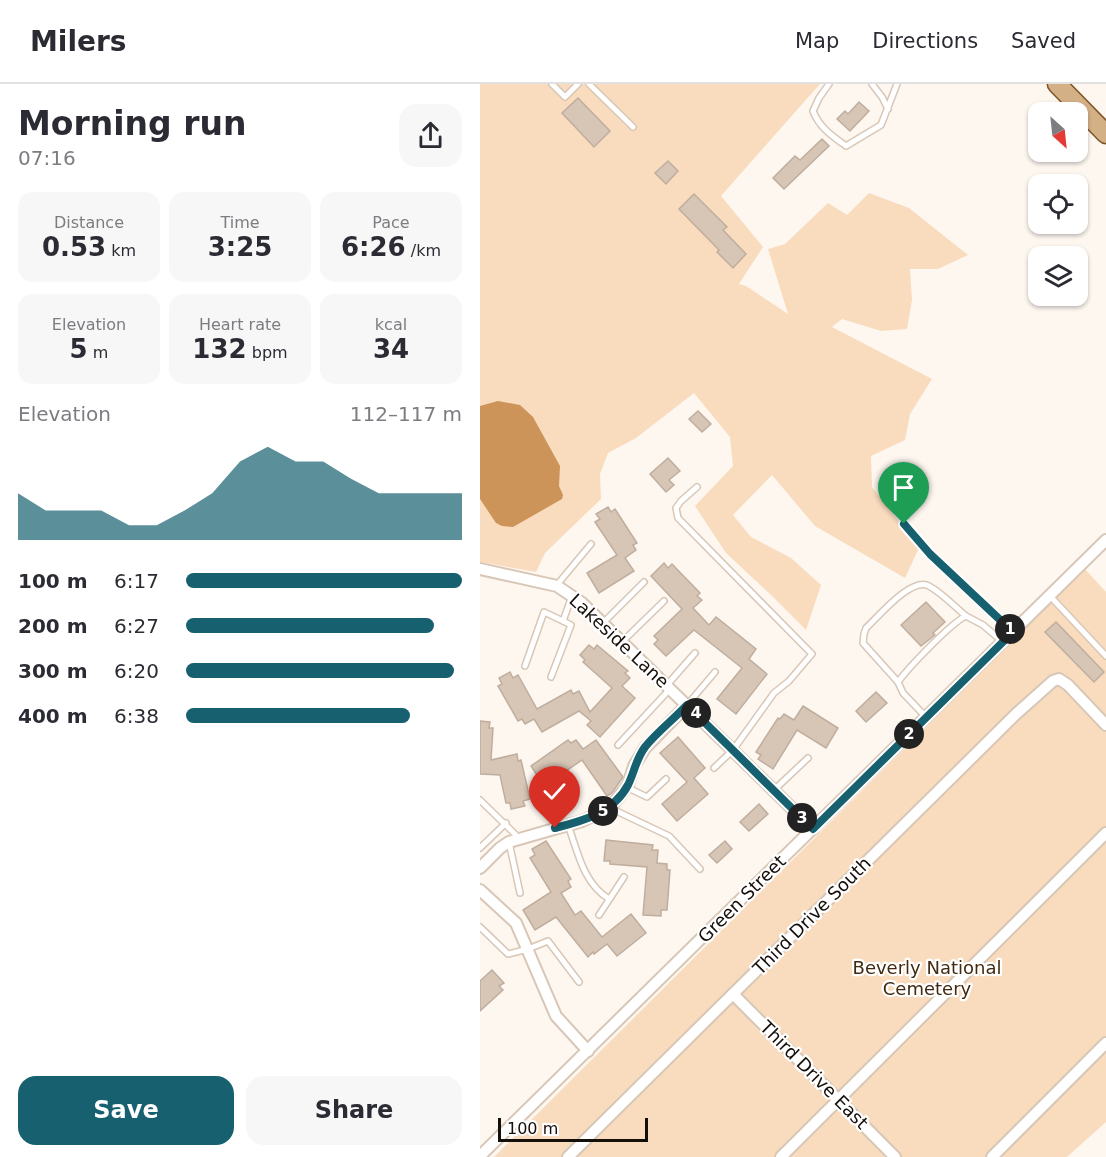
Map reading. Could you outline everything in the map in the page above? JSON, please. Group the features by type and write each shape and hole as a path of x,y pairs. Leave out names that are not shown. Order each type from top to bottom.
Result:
{"main road":[{"path":"1057,84 1106,134"}],"street":[{"name":"Green Street","path":"480,1156 1106,540"},
{"name":"Lakeside Lane","path":"480,569 556,586 572,596 669,686 813,829"},
{"name":"Third Drive South","path":"568,1157 1016,714 1053,681 1059,679 1104,720"},
{"path":"480,868 500,848 514,840 582,821 610,808 626,788 645,748 687,705"},
{"path":"781,1157 1106,833"},
{"path":"480,890 516,923 556,1016 588,1050"},
{"name":"Third Drive East","path":"733,994 895,1157"},
{"path":"992,1157 1106,1043"}],"lane":[{"path":"552,84 565,97 578,84"},
{"path":"589,84 633,128"},
{"path":"830,84 819,98 813,111 816,120 830,135 846,146 881,124 897,84"},
{"path":"873,84 888,109"},
{"path":"697,487 676,508 678,518 812,654 789,681 774,693 733,750 714,768"},
{"path":"904,524 930,554 1013,632"},
{"path":"556,586 591,544"},
{"path":"603,624 644,582"},
{"path":"926,717 903,693 898,682 863,643 866,628 905,591 916,584 928,585 1003,642"},
{"path":"563,621 572,596"},
{"path":"1050,596 1106,656"},
{"path":"622,642 664,601"},
{"path":"525,666 544,612 571,625 551,677"},
{"path":"898,682 960,618 966,616"},
{"path":"618,745 694,653"},
{"path":"687,705 715,672"},
{"path":"774,790 808,758"},
{"path":"626,788 647,797 666,779"},
{"path":"480,800 506,823 514,840 520,893"},
{"path":"610,808 669,836 700,869"},
{"path":"480,848 506,823"},
{"path":"568,825 586,877 596,890 609,899"},
{"path":"599,915 624,877"},
{"path":"480,927 508,954 528,950 548,940 579,982"}],"green space":[{"path":"480,84 820,84 721,196 763,247 739,284 746,286 788,314 768,249 785,244 828,203 847,215 869,193 909,208 968,255 938,269 910,269 912,300 907,329 881,331 842,319 832,327 932,379 910,414 905,440 871,456 872,487 919,548 905,578 815,526 772,475 733,515 751,537 791,558 821,585 806,630 726,553 695,506 733,466 730,437 694,393 636,438 608,453 600,474 601,499 545,553 536,572 480,562"},
{"name":"Beverly National Cemetery","path":"1085,569 1106,592 1106,1122 1067,1157 494,1157"}],"shaded area":[{"path":"498,401 520,405 533,417 560,466 559,486 563,495 562,499 513,527 496,523 480,499 480,406"}],"building":[{"path":"578,98 610,131 594,147 562,113"},
{"path":"859,102 869,111 850,131 837,119 845,111 848,114"},
{"path":"822,139 829,146 784,189 773,178 795,156 800,160"},
{"path":"668,161 678,171 666,184 655,173"},
{"path":"694,194 727,227 723,230 746,254 733,268 717,252 719,250 679,209"},
{"path":"698,411 711,424 702,432 689,419"},
{"path":"668,458 680,471 669,480 674,485 666,492 650,474"},
{"path":"608,507 611,512 615,509 637,543 633,545 636,550 625,558 634,571 599,593 587,573 617,555 595,522 600,519 596,514"},
{"path":"664,563 668,568 672,564 700,593 697,596 702,600 693,608 709,625 716,617 756,649 749,659 767,674 736,714 717,699 742,668 694,630 666,656 654,644 658,640 654,636 682,609 651,576"},
{"path":"926,602 945,622 933,633 935,635 921,646 901,625"},
{"path":"1056,622 1104,672 1094,682 1045,632"},
{"path":"589,645 594,649 597,645 628,671 625,673 630,678 622,686 635,698 600,737 587,725 591,721 579,711 542,732 534,719 525,724 522,719 518,721 498,686 502,684 499,678 510,672 513,678 518,675 537,709 571,690 573,694 579,691 590,712 612,688 583,662 585,660 580,655"},
{"path":"876,692 887,703 866,722 856,711"},
{"path":"803,706 838,728 826,748 797,730 773,769 758,759 761,755 756,752 778,718 780,719 784,714 794,720"},
{"path":"480,721 490,722 489,728 493,728 491,760 517,754 518,761 521,760 530,799 523,801 525,806 511,809 510,803 506,803 500,775 480,774"},
{"path":"678,737 705,768 694,778 708,794 677,821 662,804 687,782 660,753"},
{"path":"568,740 571,743 576,740 583,749 596,740 623,777 612,793 607,796 582,760 544,786 531,766"},
{"path":"759,804 768,814 749,831 740,822"},
{"path":"606,840 653,845 652,850 658,850 657,863 667,864 667,870 670,870 667,910 661,910 661,916 643,915 647,867 610,864 610,861 604,861"},
{"path":"546,841 571,879 568,881 571,887 561,893 575,915 581,911 602,937 631,914 646,933 617,956 607,944 588,957 556,917 535,930 523,910 551,892 530,858 535,855 532,849"},
{"path":"725,841 732,849 717,863 709,855"},
{"path":"492,970 504,983 499,986 503,990 480,1011 480,981"}],"route":[{"path":"555,828 582,821 610,808 628,785 634,766 645,748 687,705 813,829 1013,632 930,554 904,524"}]}
